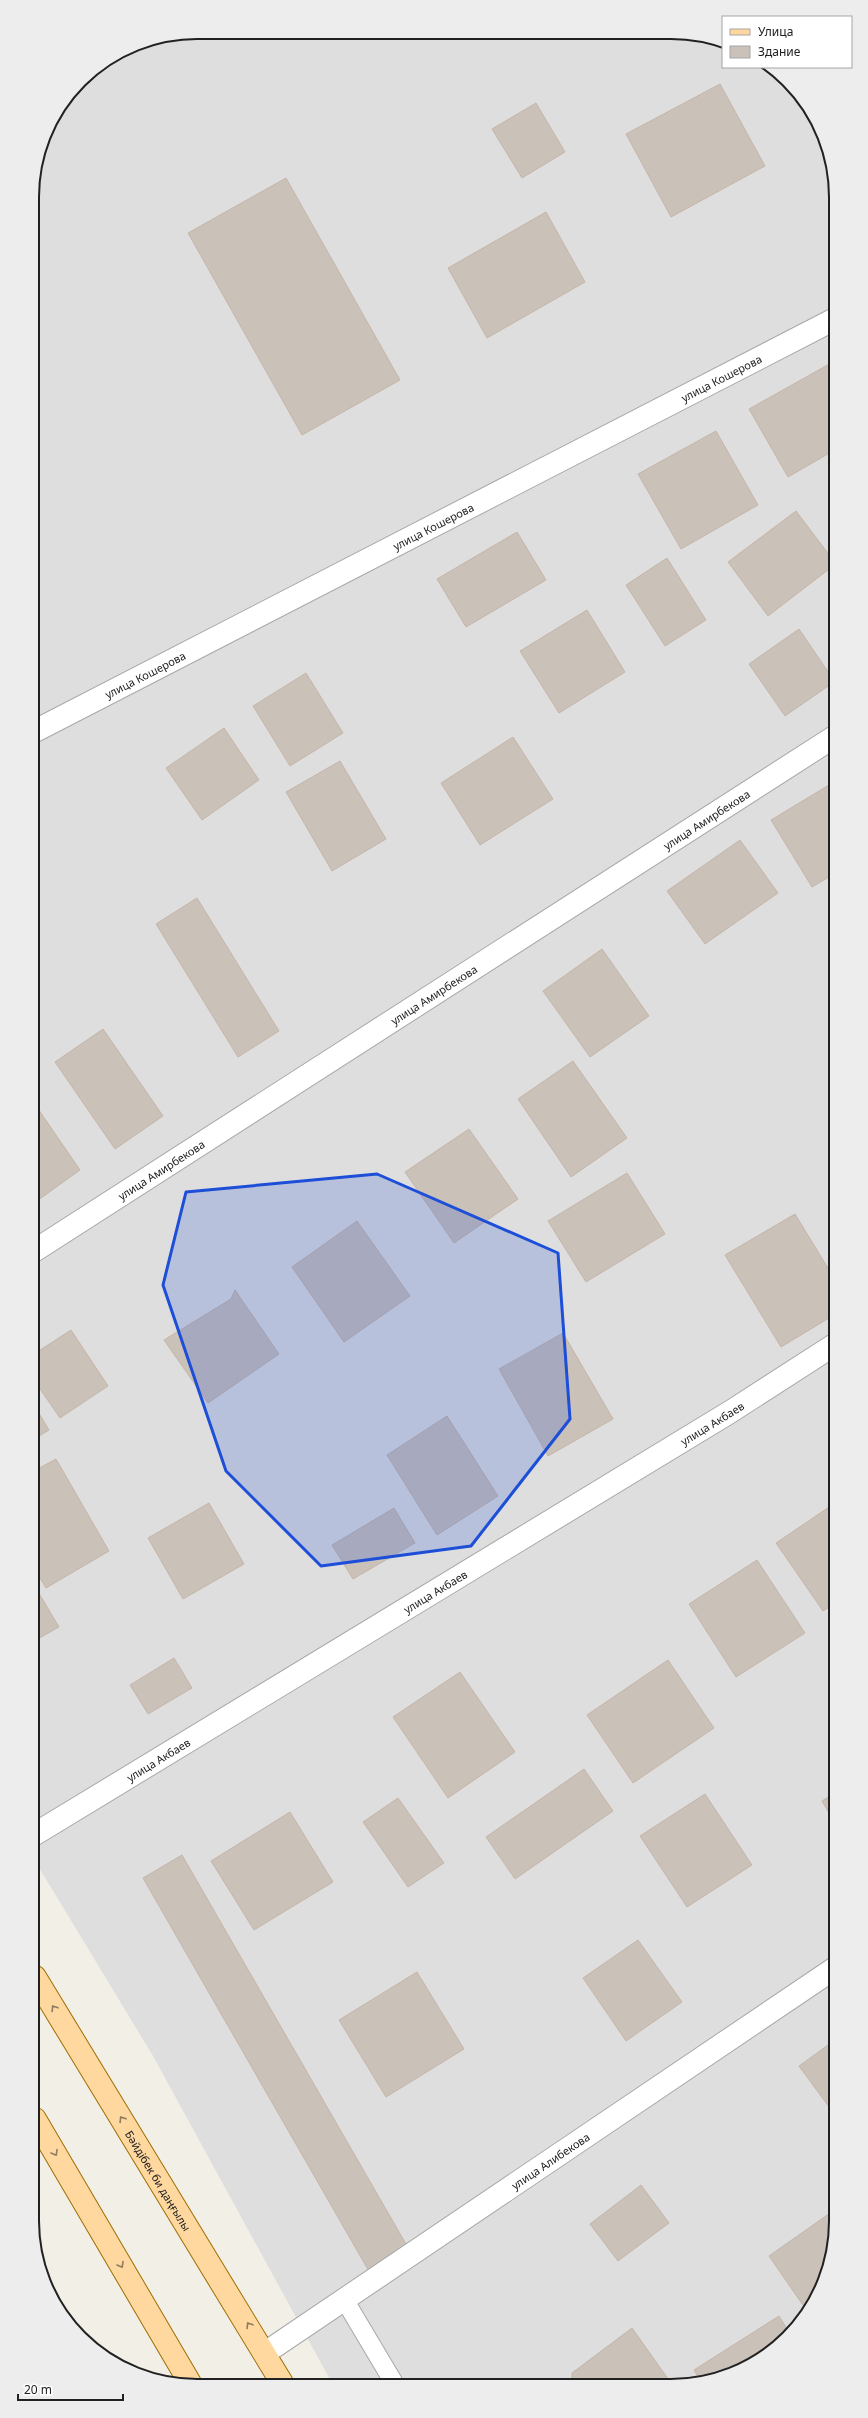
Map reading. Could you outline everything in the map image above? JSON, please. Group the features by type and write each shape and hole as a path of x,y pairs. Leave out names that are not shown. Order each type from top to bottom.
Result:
{"main road":[{"name":"Бәйдібек би даңғылы","path":"39,1984 280,2379"},
{"path":"39,2126 188,2379"}],"street":[{"name":"улица Кошерова","path":"39,729 829,322"},
{"name":"улица Амирбекова","path":"39,1248 829,740"},
{"name":"улица Акбаев","path":"39,1832 723,1416 829,1348"},
{"name":"улица Алибекова","path":"265,2353 829,1972"}],"lane":[{"path":"344,2300 392,2379"}],"highlighted area":[{"path":"377,1174 558,1253 570,1419 471,1546 321,1566 226,1471 163,1285 186,1192"}],"shaded area":[{"path":"681,39 712,44 722,47 722,68 762,68 783,85 790,93 808,118 821,146 829,187 829,2231 821,2272 808,2300 783,2333 750,2358 712,2374 681,2379 330,2379 153,2056 39,1868 39,187 44,156 60,118 85,85 109,66 127,55 146,47 176,40"}],"building":[{"path":"720,84 765,166 671,217 626,134"},
{"path":"536,103 565,152 522,178 492,129"},
{"path":"286,178 400,380 302,435 188,233"},
{"path":"546,212 585,282 487,338 448,268"},
{"path":"829,364 829,453 788,477 749,409"},
{"path":"716,431 758,505 681,549 638,474"},
{"path":"796,511 829,555 829,569 768,616 728,562"},
{"path":"517,532 546,580 466,627 437,579"},
{"path":"667,558 706,620 665,646 626,585"},
{"path":"587,610 625,672 559,713 520,651"},
{"path":"799,629 829,673 829,685 785,716 749,664"},
{"path":"306,673 343,733 290,766 253,706"},
{"path":"224,728 259,780 202,820 166,768"},
{"path":"513,737 553,799 480,845 441,783"},
{"path":"340,761 386,839 332,871 286,792"},
{"path":"829,785 829,877 812,887 771,820"},
{"path":"740,840 778,893 705,944 667,891"},
{"path":"197,898 279,1031 238,1057 156,924"},
{"path":"602,949 649,1016 590,1057 543,991"},
{"path":"103,1029 163,1116 115,1149 55,1062"},
{"path":"573,1061 627,1138 571,1177 518,1099"},
{"path":"39,1110 80,1170 39,1199"},
{"path":"469,1129 518,1199 454,1243 405,1172"},
{"path":"627,1173 665,1234 586,1282 548,1221"},
{"path":"795,1214 829,1270 829,1318 781,1347 725,1255"},
{"path":"357,1221 410,1296 344,1342 292,1267"},
{"path":"235,1290 279,1354 208,1403 164,1340 231,1299"},
{"path":"71,1330 108,1386 60,1418 39,1387 39,1351"},
{"path":"563,1333 613,1419 548,1456 499,1369"},
{"path":"39,1413 49,1430 39,1436"},
{"path":"447,1416 498,1496 437,1535 387,1455"},
{"path":"56,1459 109,1551 46,1588 39,1576 39,1468"},
{"path":"209,1503 244,1564 183,1599 148,1538"},
{"path":"829,1507 829,1607 823,1611 776,1543"},
{"path":"394,1508 415,1543 353,1579 332,1545"},
{"path":"757,1560 805,1633 736,1677 689,1604"},
{"path":"39,1593 59,1627 39,1638"},
{"path":"174,1658 192,1688 148,1714 130,1685"},
{"path":"668,1660 714,1728 633,1783 587,1715"},
{"path":"460,1672 515,1752 448,1798 393,1717"},
{"path":"584,1769 613,1811 515,1879 486,1837"},
{"path":"705,1794 752,1865 687,1907 640,1836"},
{"path":"829,1797 829,1813 822,1801"},
{"path":"398,1798 444,1863 408,1887 363,1822"},
{"path":"290,1812 333,1882 254,1930 211,1861"},
{"path":"182,1855 410,2251 370,2273 143,1878"},
{"path":"638,1940 682,2002 626,2041 583,1978"},
{"path":"417,1972 464,2049 386,2097 339,2020"},
{"path":"829,2044 829,2107 799,2066"},
{"path":"641,2185 669,2223 618,2261 590,2224"},
{"path":"829,2214 828,2242 824,2262 813,2291 804,2306 769,2256"},
{"path":"779,2316 787,2329 759,2352 741,2363 722,2371 698,2377 694,2370"},
{"path":"632,2328 668,2379 572,2379 572,2373"}]}
